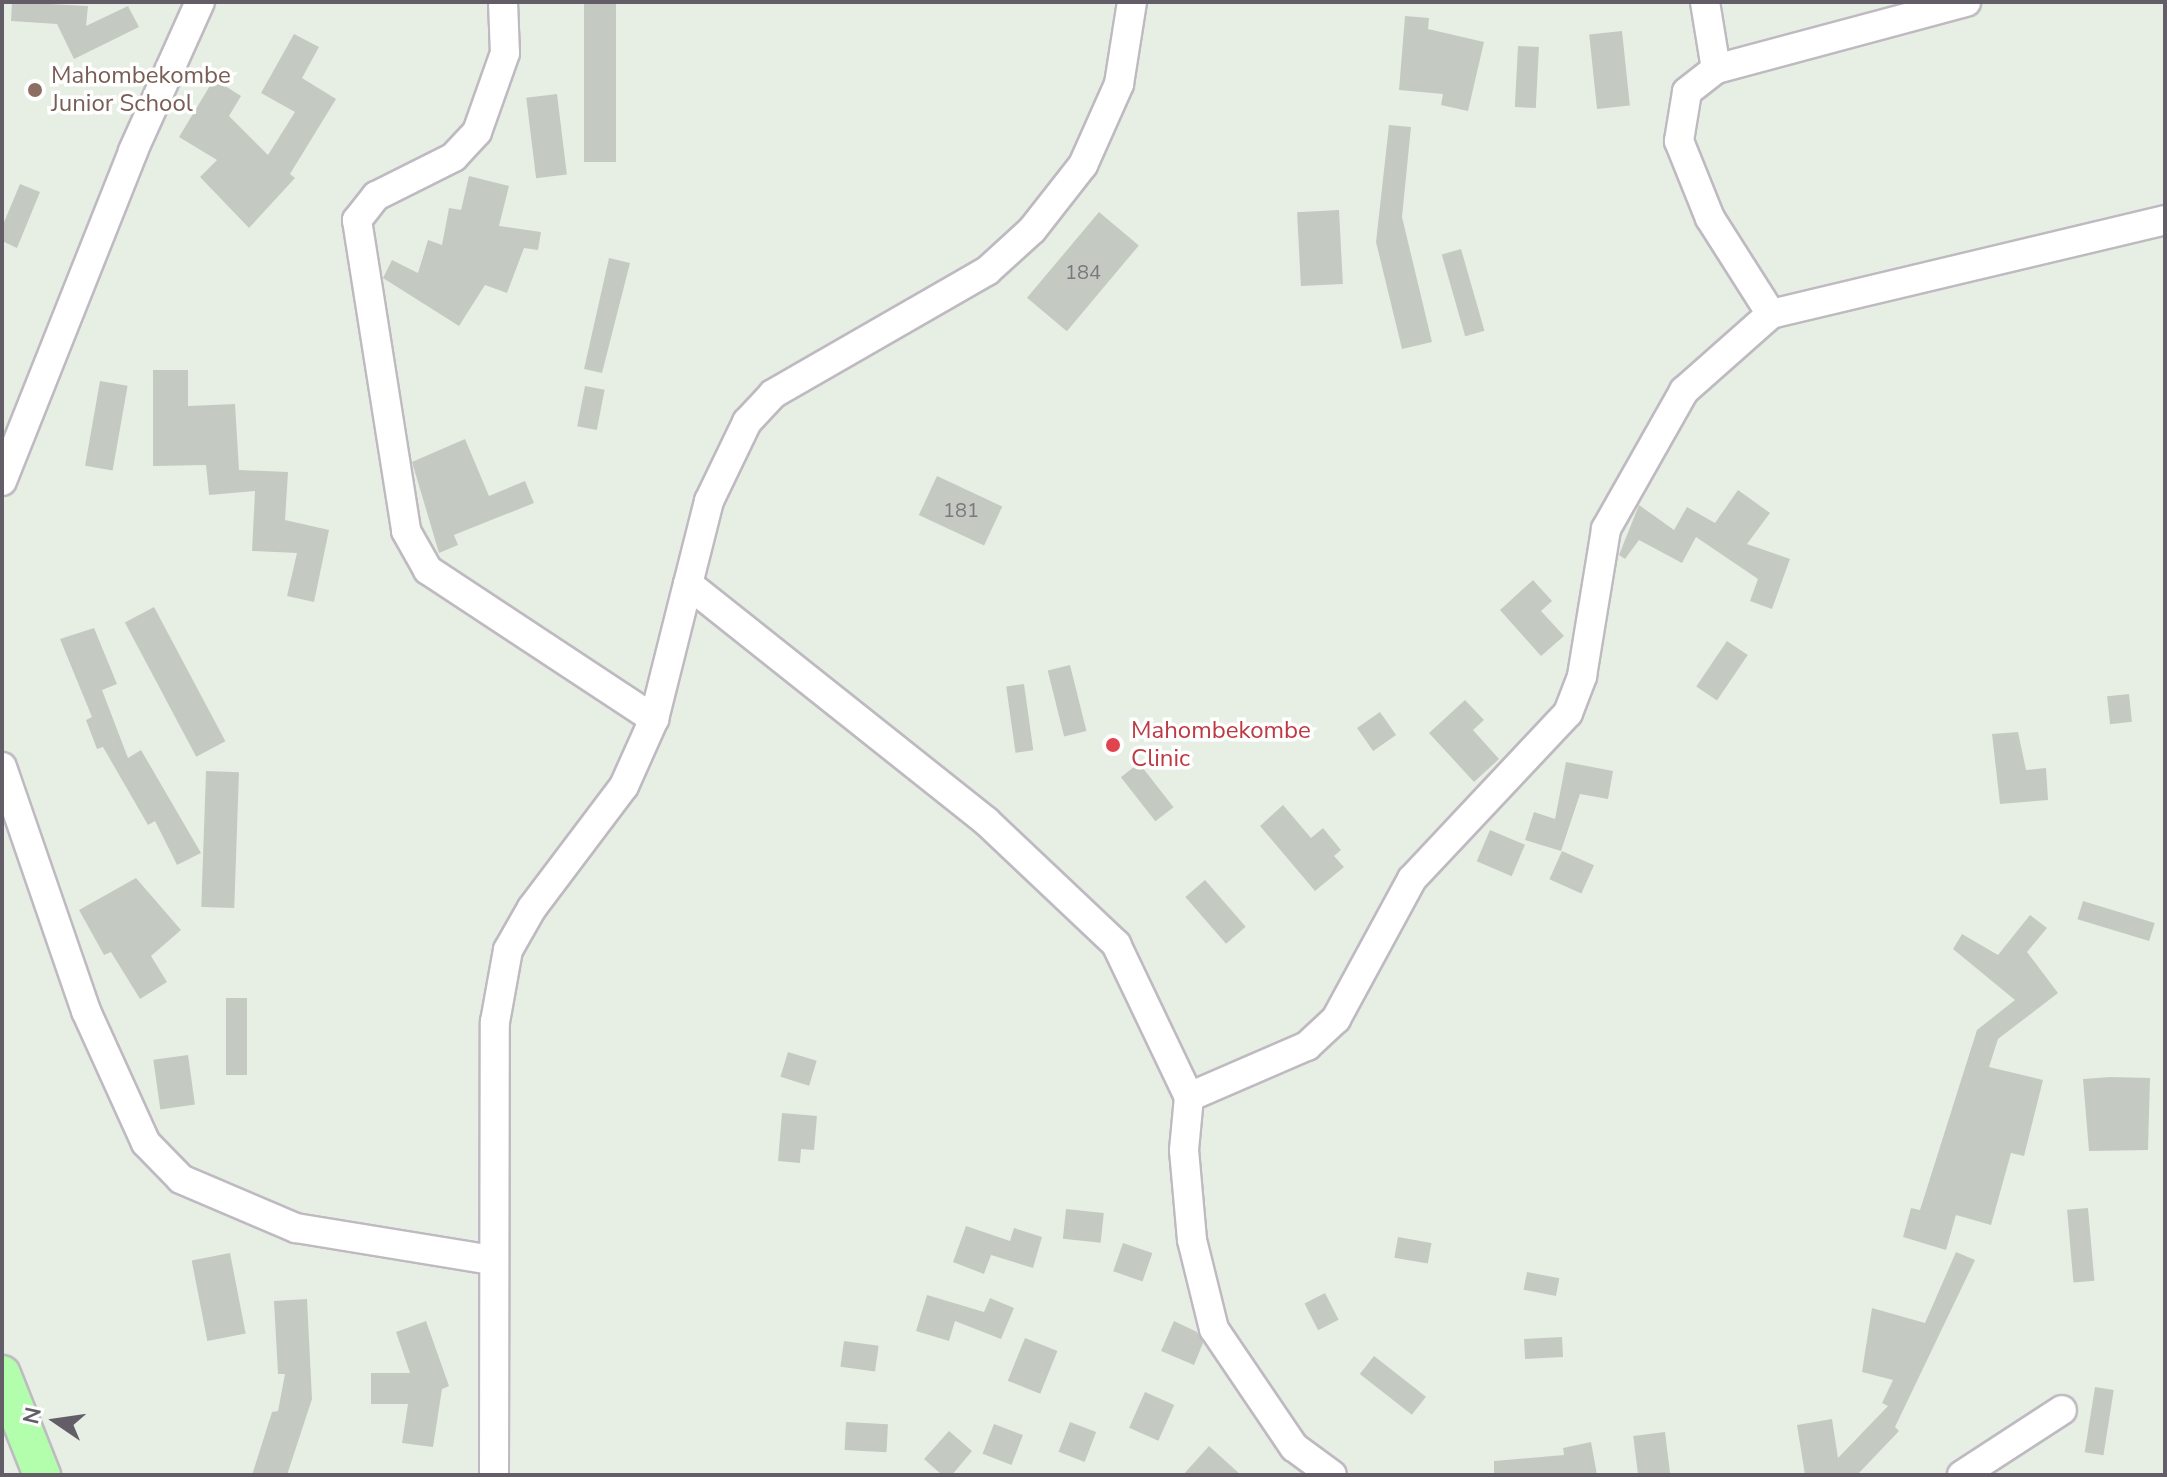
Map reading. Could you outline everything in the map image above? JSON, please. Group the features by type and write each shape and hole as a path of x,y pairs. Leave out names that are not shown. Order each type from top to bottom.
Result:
{"main road":[{"path":"2,1374 42,1475"}],"street":[{"path":"2,481 133,151 200,2"},
{"path":"503,2 505,53 477,132 454,157 376,196 357,220 406,531 428,570 654,719"},
{"path":"494,1475 492,1260 495,1022 508,950 532,908 624,786 654,719 709,501 747,422 773,394 987,271 1032,230 1083,165 1119,84 1132,2"},
{"path":"1705,2 1716,69"},
{"path":"1771,314 1710,218 1679,141 1687,92 1716,69 1966,2"},
{"path":"1189,1097 1307,1046 1336,1019 1412,879 1568,713 1582,676 1606,529 1629,479 1684,391 1771,314 2165,220"},
{"path":"688,584 987,822 1116,944 1189,1097 1184,1150 1192,1240 1214,1329 1294,1447 1332,1475"},
{"path":"2,767 86,1011 146,1143 181,1179 296,1228 492,1260"},
{"path":"1969,1473 2062,1410"}],"building":[{"path":"12,2 88,6 86,26 128,6 139,27 74,59 57,24 11,21"},
{"path":"584,2 616,2 616,162 584,162"},
{"path":"1405,16 1429,18 1428,29 1484,42 1468,111 1441,105 1443,94 1399,90"},
{"path":"1622,31 1630,106 1597,109 1589,34"},
{"path":"294,34 319,47 302,78 336,99 290,174 295,178 249,228 200,177 217,160 179,137 214,79 241,96 229,116 268,155 295,112 261,93"},
{"path":"1518,46 1539,47 1536,108 1515,107"},
{"path":"557,94 567,174 536,178 526,98"},
{"path":"1389,125 1411,127 1402,217 1432,342 1402,349 1376,242"},
{"path":"469,176 509,186 499,226 541,232 538,250 524,248 507,293 485,285 459,326 383,278 392,260 418,273 428,240 442,245 449,208 461,210"},
{"path":"20,184 40,192 17,248 2,241 2,227"},
{"path":"1339,210 1343,284 1301,286 1297,212"},
{"path":"1099,212 1139,245 1067,331 1027,298"},
{"path":"1461,249 1484,331 1465,336 1442,255"},
{"path":"609,258 630,263 602,373 584,369"},
{"path":"153,370 188,370 188,406 235,404 239,470 288,472 285,520 329,530 314,602 287,596 297,553 252,551 255,491 209,495 206,465 153,466"},
{"path":"100,381 128,386 113,471 85,466"},
{"path":"585,386 605,390 597,430 577,426"},
{"path":"465,439 489,496 525,481 534,503 454,535 458,545 439,553 412,462"},
{"path":"937,476 1002,506 984,545 919,515"},
{"path":"1738,490 1770,513 1747,544 1790,559 1772,609 1750,601 1758,579 1696,537 1682,563 1639,540 1625,559 1619,555 1639,505 1674,530 1687,507 1715,523"},
{"path":"1533,580 1552,601 1541,611 1564,636 1541,656 1500,610"},
{"path":"154,607 225,741 196,757 125,622"},
{"path":"94,628 117,684 102,690 128,758 141,750 201,853 177,865 155,821 148,825 103,747 97,749 86,720 92,717 60,639"},
{"path":"1727,641 1748,655 1717,701 1696,687"},
{"path":"1070,665 1086,731 1064,737 1048,671"},
{"path":"1024,684 1033,750 1015,753 1006,687"},
{"path":"2129,694 2132,722 2110,724 2107,696"},
{"path":"1465,700 1484,720 1473,730 1499,759 1474,782 1429,733"},
{"path":"1380,712 1396,735 1373,751 1357,728"},
{"path":"2018,732 2026,770 2046,768 2048,800 2000,804 1992,734"},
{"path":"1566,762 1613,771 1608,799 1580,794 1561,851 1525,840 1534,812 1555,819"},
{"path":"1139,763 1173,807 1155,821 1121,777"},
{"path":"206,771 239,772 234,908 201,907"},
{"path":"1283,805 1311,838 1323,828 1341,850 1334,856 1344,867 1315,891 1260,826"},
{"path":"1490,830 1525,845 1512,876 1477,861"},
{"path":"1562,851 1594,865 1581,894 1549,879"},
{"path":"136,878 181,930 151,956 167,982 140,999 111,952 104,955 79,910"},
{"path":"1205,880 1246,927 1226,944 1185,897"},
{"path":"2083,901 2155,923 2149,941 2077,919"},
{"path":"2030,915 2047,928 2027,952 2058,993 1998,1039 1989,1067 2043,1080 2024,1156 2011,1153 1991,1225 1956,1215 1946,1250 1903,1237 1911,1208 1920,1210 1977,1030 2015,1000 1953,949 1962,934 1998,955"},
{"path":"226,998 247,998 247,1075 226,1075"},
{"path":"788,1052 817,1061 809,1086 780,1077"},
{"path":"188,1055 195,1105 160,1109 153,1060"},
{"path":"2150,1078 2148,1150 2089,1151 2083,1079"},
{"path":"782,1113 817,1116 814,1150 801,1149 800,1163 778,1161"},
{"path":"2088,1208 2094,1281 2073,1283 2067,1210"},
{"path":"1066,1209 1104,1213 1101,1243 1063,1239"},
{"path":"966,1226 1010,1241 1014,1228 1042,1237 1033,1268 991,1255 984,1274 953,1262"},
{"path":"1398,1237 1431,1243 1428,1264 1394,1258"},
{"path":"1123,1243 1152,1253 1143,1281 1113,1271"},
{"path":"1956,1252 1975,1260 1895,1427 1899,1431 1857,1475 1805,1475 1797,1425 1832,1419 1838,1458 1888,1406 1882,1403 1893,1380 1862,1372 1872,1308 1925,1323"},
{"path":"230,1253 246,1333 207,1341 192,1260"},
{"path":"1527,1272 1559,1278 1556,1296 1524,1290"},
{"path":"1325,1293 1339,1320 1318,1330 1305,1303"},
{"path":"927,1295 984,1312 990,1298 1014,1308 1001,1339 955,1321 949,1341 916,1331"},
{"path":"307,1299 312,1399 287,1475 252,1475 272,1412 278,1411 285,1374 278,1374 274,1301"},
{"path":"426,1321 449,1386 442,1389 433,1447 402,1443 408,1404 371,1404 371,1373 410,1373 396,1332"},
{"path":"1174,1321 1197,1332 1203,1343 1194,1365 1161,1351"},
{"path":"1562,1337 1563,1357 1525,1359 1524,1339"},
{"path":"1025,1338 1057,1351 1040,1394 1008,1381"},
{"path":"844,1341 879,1346 875,1372 840,1367"},
{"path":"1374,1356 1426,1397 1412,1415 1360,1374"},
{"path":"2095,1387 2114,1390 2103,1455 2085,1452"},
{"path":"1145,1392 1174,1405 1158,1441 1129,1428"},
{"path":"846,1422 888,1424 886,1452 845,1450"},
{"path":"1070,1422 1096,1432 1085,1462 1059,1452"},
{"path":"994,1424 1023,1435 1011,1465 983,1454"},
{"path":"949,1431 972,1451 952,1475 942,1475 924,1459"},
{"path":"1665,1432 1670,1475 1638,1475 1633,1436"},
{"path":"1591,1442 1597,1475 1494,1475 1494,1461 1564,1455 1563,1448"},
{"path":"1209,1446 1241,1475 1183,1475"}],"place":[{"name":"Mahombekombe Junior School","path":"35,90"},
{"name":"Mahombekombe Clinic","path":"1113,745"}]}
